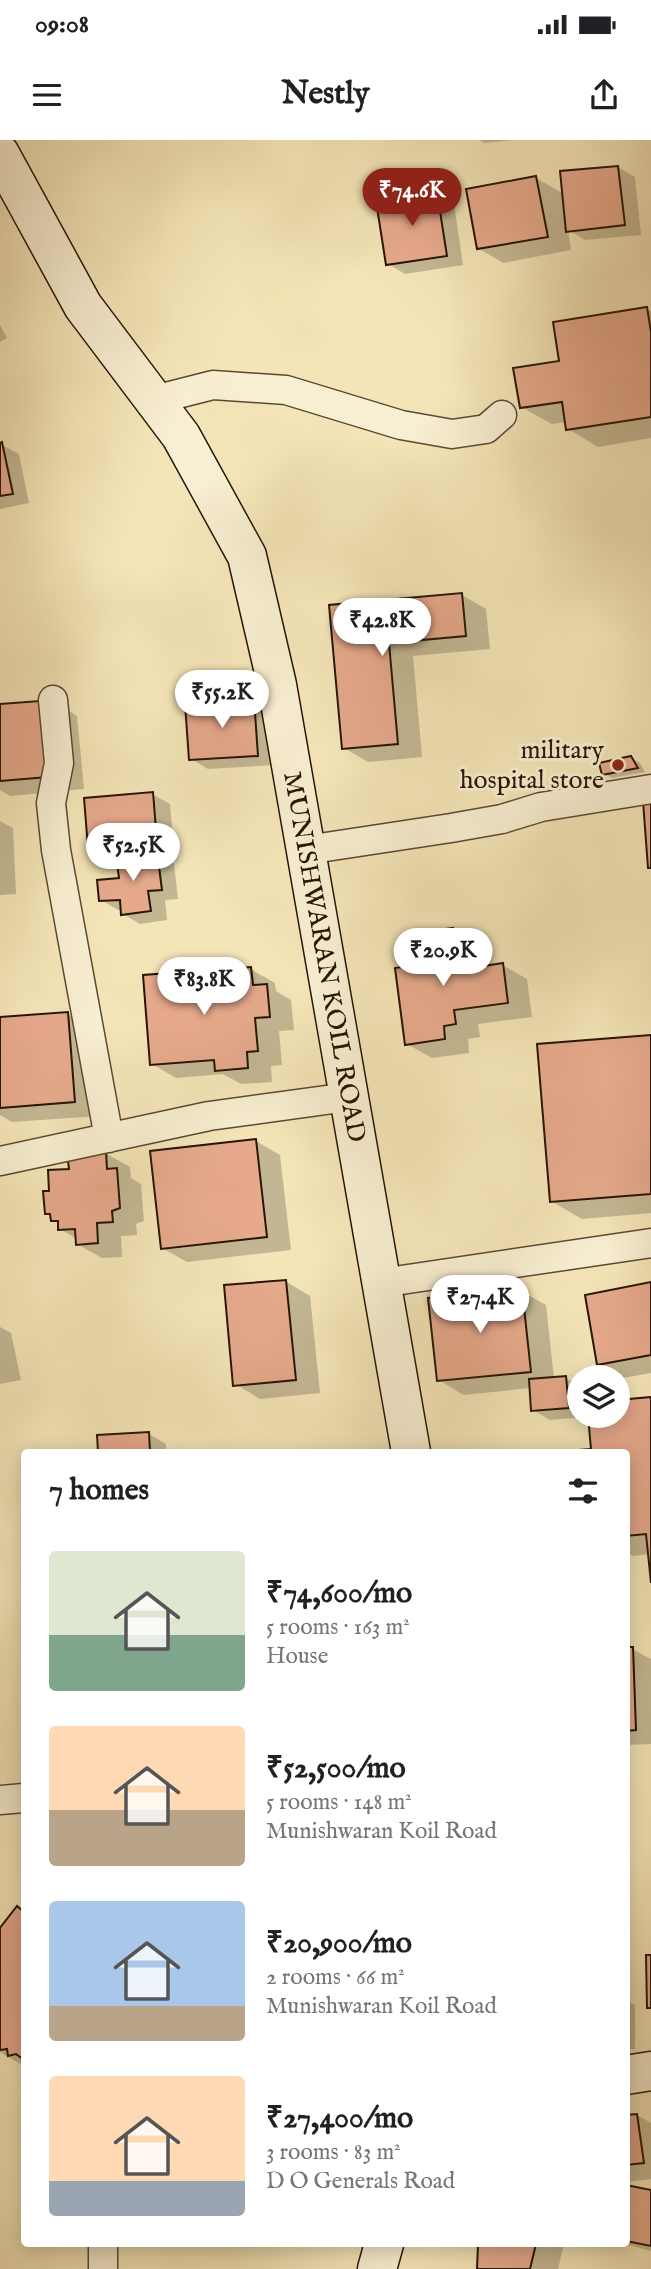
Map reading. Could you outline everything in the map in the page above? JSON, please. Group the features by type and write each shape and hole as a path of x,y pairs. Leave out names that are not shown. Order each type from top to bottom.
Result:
{"main road":[{"name":"MUNISHWARAN KOIL ROAD","path":"0,154 83,306 181,436 247,556 277,685 410,1449"},
{"path":"630,2074 651,2071"},
{"path":"377,2269 383,2247"}],"street":[{"path":"154,400 213,385 286,390 401,425 452,434 486,429 502,415"},
{"path":"53,699 59,764 51,803 56,850 109,1138"},
{"path":"306,850 502,819 541,807 651,789"},
{"path":"0,1161 209,1116 348,1097"},
{"path":"381,1283 651,1243"},
{"path":"0,1800 21,1798"},
{"path":"103,2247 103,2269"}],"building":[{"path":"618,166 625,225 566,232 560,171"},
{"path":"536,176 548,237 477,249 466,189"},
{"path":"437,192 447,256 386,265 376,201"},
{"path":"647,307 651,332 651,417 566,430 562,402 520,408 513,368 559,361 553,322"},
{"path":"2,442 13,494 0,496 0,443"},
{"path":"462,593 466,636 389,643 398,744 342,749 329,605"},
{"path":"254,699 258,756 189,760 185,704"},
{"path":"53,700 60,776 0,781 0,704"},
{"name":"military hospital store","path":"631,756 638,768 602,775 599,763"},
{"path":"153,792 157,842 88,848 84,798"},
{"path":"643,801 651,801 651,868 648,868"},
{"path":"157,851 162,890 148,891 151,911 121,915 120,900 99,901 97,880 119,878 116,856"},
{"path":"453,928 459,970 503,963 508,1003 454,1010 456,1024 444,1026 445,1039 405,1045 395,968 422,964 418,933"},
{"path":"251,967 253,985 267,984 270,1017 255,1018 258,1051 247,1052 248,1068 215,1071 214,1060 150,1065 143,975"},
{"path":"68,1012 75,1102 0,1108 0,1017"},
{"path":"651,1035 651,1194 550,1202 537,1044"},
{"path":"256,1139 267,1237 161,1249 150,1151"},
{"path":"106,1151 107,1169 117,1168 120,1208 112,1211 113,1222 97,1223 98,1243 76,1245 75,1229 58,1230 58,1221 51,1221 50,1214 45,1214 43,1191 49,1191 48,1170 69,1169 67,1153"},
{"path":"286,1280 296,1380 233,1386 224,1285"},
{"path":"651,1282 651,1355 597,1365 585,1295"},
{"path":"522,1289 531,1372 437,1381 428,1298"},
{"path":"566,1376 567,1408 531,1411 529,1379"},
{"path":"651,1397 651,1583 646,1534 630,1536 630,1449 591,1449 589,1428 630,1428 630,1399"},
{"path":"149,1432 150,1449 98,1449 97,1435"},
{"path":"630,1647 633,1647 636,1730 630,1731"},
{"path":"17,1906 21,1909 21,2058 16,2054 8,2056 7,2049 0,2050 0,1928"},
{"path":"646,1955 651,1955 651,2008 647,2008"},
{"path":"637,2114 644,2163 630,2165 630,2115"},
{"path":"630,2186 651,2190 651,2246 630,2242"},
{"path":"478,2247 535,2247 530,2269 477,2269"}],"place":[{"name":"military hospital store","path":"618,765"}]}
